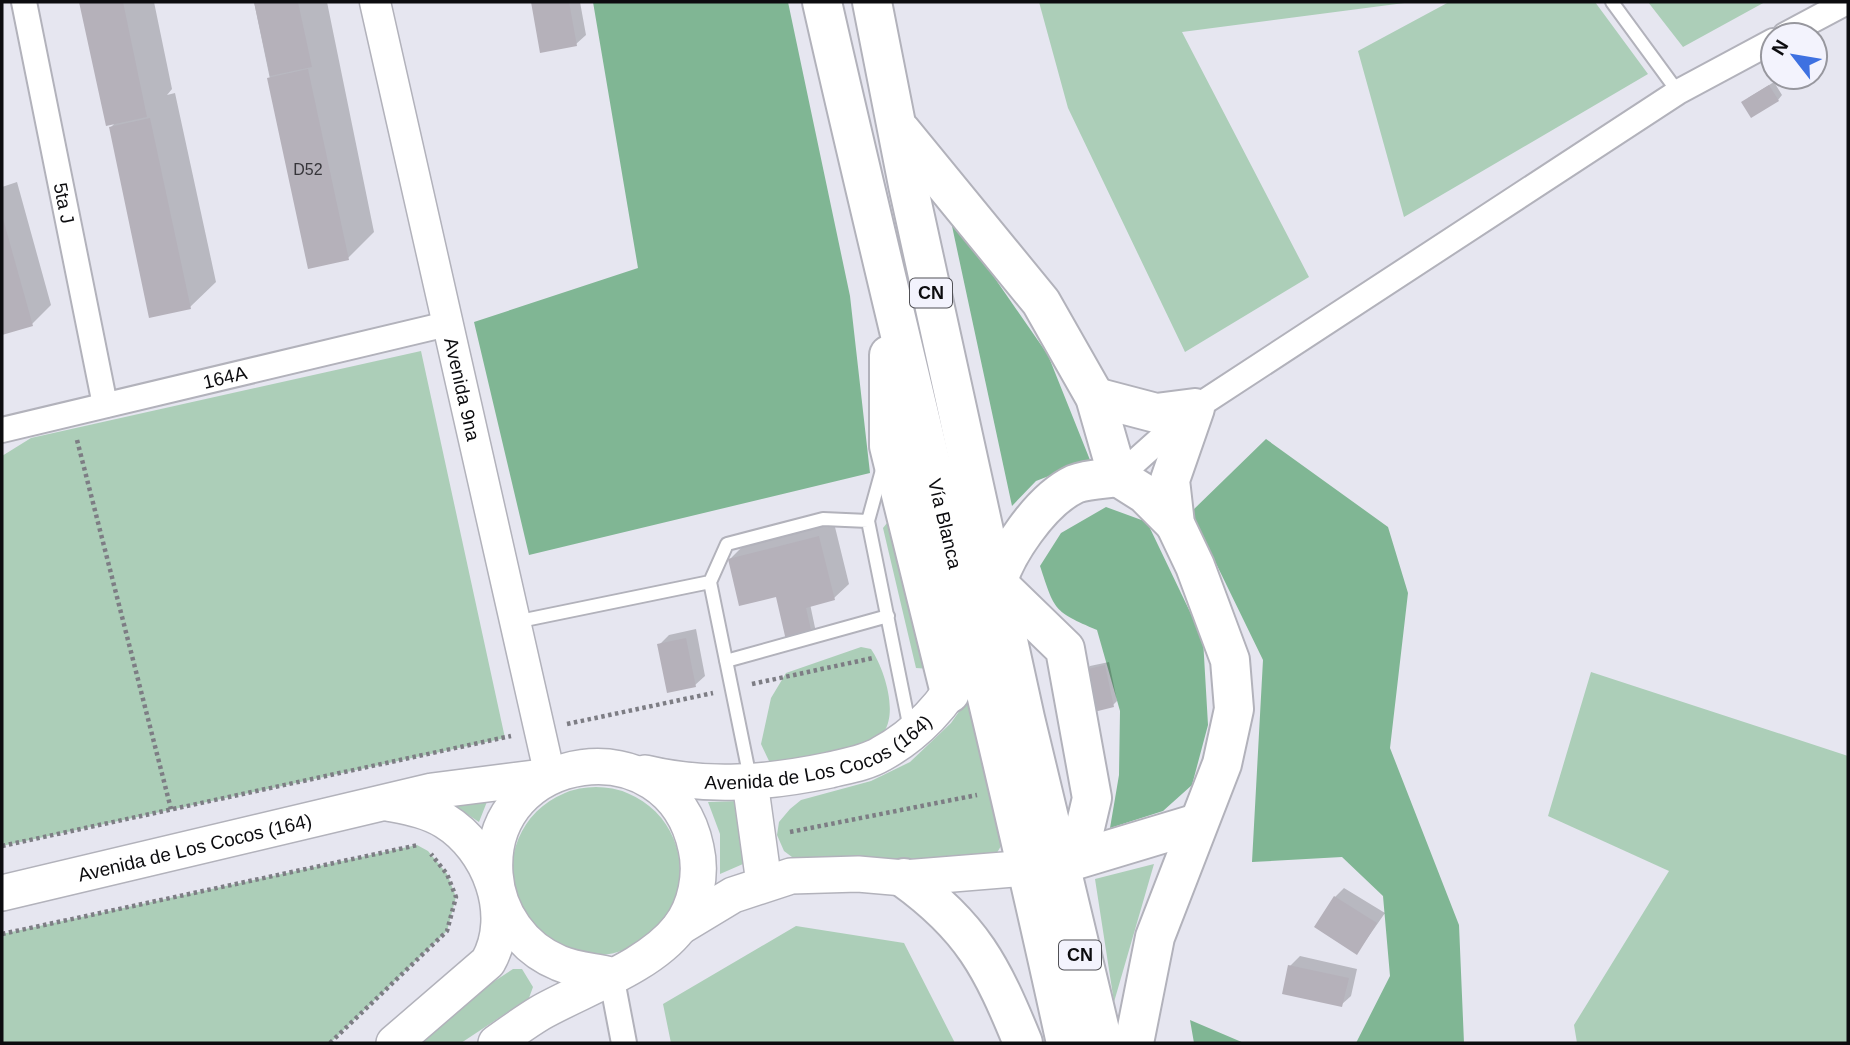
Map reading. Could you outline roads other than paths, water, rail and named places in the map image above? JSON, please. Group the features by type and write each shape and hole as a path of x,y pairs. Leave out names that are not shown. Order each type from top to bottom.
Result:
{"highway":[{"name":"Vía Blanca","path":"822,2 889,297 1010,789 1043,867 1103,1043"},
{"name":"Vía Blanca","path":"872,2 896,124 997,583 1043,867 1066,1043"},
{"path":"896,124 924,163 1041,302 1095,397 1118,477 1145,494 1175,524"},
{"path":"889,297 889,446 950,693"},
{"path":"1095,397 1156,412 1195,408 1177,452 1170,480 1175,524 1195,566 1230,660 1234,709 1222,764 1155,937 1133,1043"},
{"path":"976,642 991,613 997,583 1021,536 1040,512 1075,485 1118,477"},
{"path":"997,583 1065,649 1092,798 1084,832 1043,867"},
{"path":"1043,867 1198,823"},
{"path":"904,878 941,905 980,950 1005,999 1023,1043"}],"main road":[{"name":"Avenida de Los Cocos (164)","path":"617,766 701,783 750,782 787,779 849,765 879,755 912,733 950,693 976,642"},
{"path":"394,1043 488,962 496,947 497,891 494,858 503,825 522,798 550,776 583,765 617,766 649,778 675,801 692,830 699,864 695,897 680,927"},
{"name":"Avenida de Los Cocos (164)","path":"2,892 432,791 550,776"},
{"path":"750,782 764,883"},
{"name":"Avenida de Los Cocos (164)","path":"388,803 422,810 444,821 467,838 484,861 497,891"},
{"path":"496,1043 539,1014 656,951 680,927 733,895 764,883 791,876 820,874 904,878 1043,867"},
{"path":"497,891 509,922 532,947 560,964 611,975"}],"street":[{"name":"5ta J","path":"24,2 105,405"},
{"name":"Avenida 9na","path":"375,2 550,776"},
{"path":"1811,21 1847,2"},
{"path":"1118,477 1195,408 1678,92 1759,49"},
{"name":"164A","path":"2,430 447,324"},
{"path":"611,975 624,1043"}],"lane":[{"path":"1612,2 1678,92"},
{"path":"889,446 868,521 912,733"},
{"path":"750,782 710,582 727,544 823,519 868,521"},
{"path":"514,622 710,582"},
{"path":"726,661 888,616"}]}
